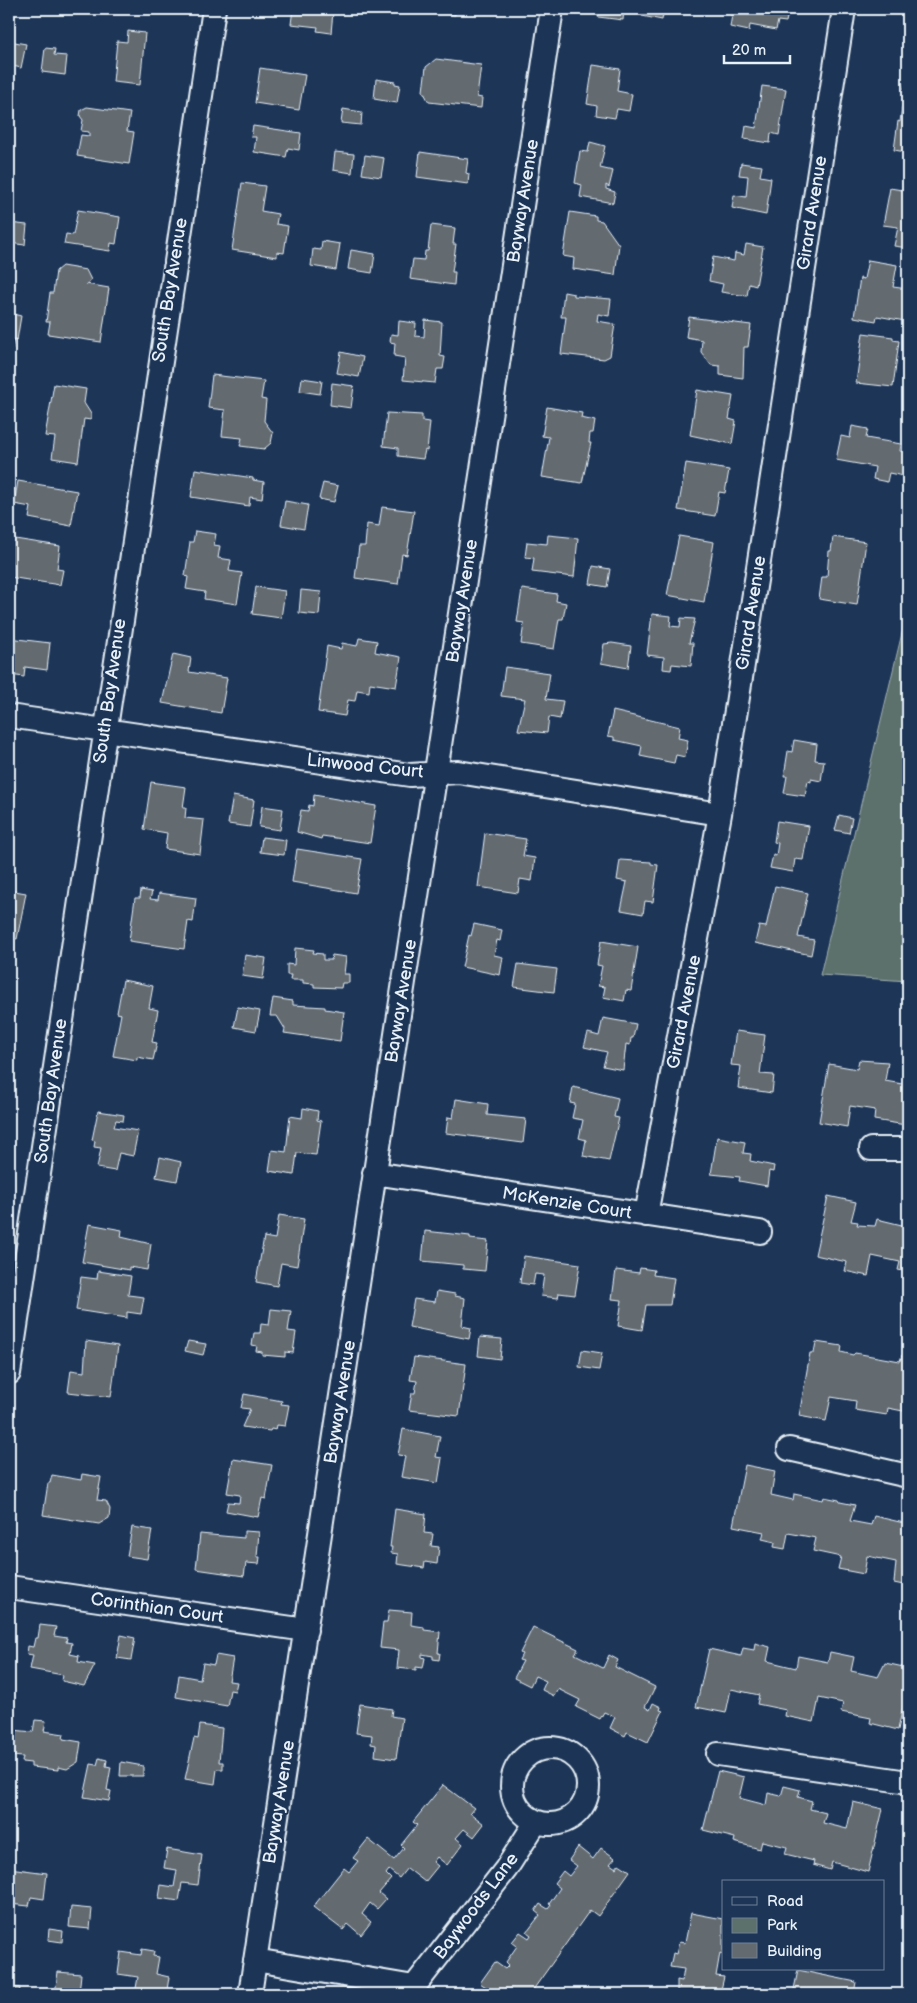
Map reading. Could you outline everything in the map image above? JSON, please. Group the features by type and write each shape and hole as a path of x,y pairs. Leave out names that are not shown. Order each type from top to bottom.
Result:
{"street":[{"name":"South Bay Avenue","path":"9,1373 214,9"},
{"name":"Bayway Avenue","path":"250,1994 552,9"},
{"name":"Girard Avenue","path":"646,1215 720,814 844,9"},
{"name":"Linwood Court","path":"9,716 104,732 410,775 458,772 720,814"},
{"path":"871,1149 908,1149"},
{"name":"McKenzie Court","path":"374,1172 760,1232"},
{"path":"789,1449 908,1476"},
{"name":"Corinthian Court","path":"9,1588 306,1630"},
{"path":"718,1754 908,1782"},
{"name":"Baywoods Lane","path":"255,1960 413,1991 506,1869 536,1822"}],"green space":[{"path":"908,608 908,981 820,975"}],"building":[{"path":"293,9 341,9 341,12 333,12 331,33 317,31 318,27 291,24"},
{"path":"430,9 456,9 455,15 430,11"},
{"path":"458,9 487,9 487,13"},
{"path":"599,9 624,9 623,20 598,17"},
{"path":"643,9 664,9 662,20 642,16"},
{"path":"733,9 751,11 751,9 789,9 786,22 778,21 776,30 750,25 749,31 730,27"},
{"path":"128,31 145,33 140,85 113,82 117,41 127,42"},
{"path":"9,41 26,44 21,68 9,65"},
{"path":"45,48 55,49 54,55 67,56 65,75 42,72"},
{"path":"436,59 481,65 477,97 482,98 481,108 429,102 423,91 426,67"},
{"path":"593,65 620,69 617,91 632,94 629,111 617,109 615,118 596,115 597,106 587,104"},
{"path":"260,68 305,75 299,110 255,103"},
{"path":"908,70 908,90 904,89"},
{"path":"376,79 395,82 395,84 400,85 397,103 374,99"},
{"path":"762,86 786,89 779,135 771,133 770,143 744,139 746,126 756,128"},
{"path":"87,107 130,113 127,131 134,132 129,164 77,156 81,135 89,136 89,132 81,131 83,120 80,116 81,110"},
{"path":"902,107 908,108 908,172 904,171 906,152 894,150"},
{"path":"343,109 362,112 361,125 341,123"},
{"path":"253,126 301,133 299,150 288,148 286,157 254,152 256,137 251,137"},
{"path":"590,142 605,146 600,168 613,171 609,187 606,185 606,189 615,192 613,203 580,197 582,185 575,183 580,151 588,152"},
{"path":"335,152 354,154 352,173 333,170"},
{"path":"420,152 468,159 466,173 469,174 468,184 417,177"},
{"path":"365,155 384,158 381,177 362,174"},
{"path":"741,163 762,166 760,176 771,178 766,215 732,208 734,195 746,197 748,176 739,175"},
{"path":"242,183 265,186 261,211 278,214 276,224 288,226 284,253 277,252 277,257 232,250"},
{"path":"890,188 908,191 908,248 894,246 898,227 883,225"},
{"path":"78,210 120,217 116,244 111,243 110,251 64,244 66,234 73,235"},
{"path":"570,212 596,216 596,220 602,221 619,245 615,275 573,269 574,258 563,256"},
{"path":"9,223 27,225 25,245 9,243"},
{"path":"431,225 455,228 453,244 456,244 452,272 455,272 454,285 410,279 413,259 424,260 425,251 428,251"},
{"path":"322,241 340,244 336,270 311,266 313,249 321,250"},
{"path":"746,244 763,247 756,286 749,284 747,296 721,292 723,284 709,281 713,257 734,261 735,253 744,255"},
{"path":"351,250 375,254 372,273 348,269"},
{"path":"868,260 897,265 893,287 908,289 905,321 877,316 876,321 854,317 860,278 864,279"},
{"path":"62,266 86,270 91,280 86,284 109,288 101,342 48,334 50,322 46,322 50,293 53,293 56,271"},
{"path":"564,292 574,294 574,296 611,299 609,316 598,314 597,321 615,324 610,356 604,359 561,354 566,317 561,317"},
{"path":"9,313 21,316 17,340 14,339 12,349 9,349"},
{"path":"689,317 751,325 748,347 744,347 743,378 720,375 720,366 711,365 701,352 702,340 686,337"},
{"path":"425,320 442,322 440,356 445,357 443,369 437,369 435,383 403,380 405,358 394,356 395,343 390,342 391,334 398,335 399,321 416,323 415,336 424,337"},
{"path":"863,333 893,337 893,340 899,341 893,387 856,383"},
{"path":"341,352 363,357 359,377 337,373"},
{"path":"212,375 264,381 261,399 266,400 264,421 273,433 271,443 264,449 240,446 242,438 222,436 225,410 208,408"},
{"path":"302,378 322,381 320,394 300,391"},
{"path":"332,383 354,386 351,408 330,405"},
{"path":"54,384 86,389 84,403 91,414 91,420 84,419 78,462 52,458 55,437 45,436"},
{"path":"697,390 733,396 729,419 736,421 732,444 690,435"},
{"path":"547,407 582,413 581,418 595,421 593,433 590,433 589,443 591,443 582,483 542,477 549,437 542,436"},
{"path":"387,413 422,415 422,421 430,422 427,451 425,450 423,459 398,456 398,448 383,446"},
{"path":"852,426 868,429 866,438 901,444 900,451 908,453 908,477 889,473 887,482 873,479 875,467 836,460 841,436 850,438"},
{"path":"686,463 729,470 725,493 719,492 715,516 678,510"},
{"path":"195,469 253,478 253,480 264,482 262,499 250,497 249,506 191,497"},
{"path":"18,481 77,491 71,526 29,518 31,507 14,504"},
{"path":"323,483 338,486 334,502 319,499"},
{"path":"285,501 308,505 304,529 281,525"},
{"path":"382,507 414,511 407,555 402,554 398,584 355,578 359,546 365,546 367,524 379,526"},
{"path":"195,531 216,534 214,545 220,546 218,558 231,560 229,571 242,573 237,604 204,599 205,592 186,589 188,577 185,576 190,542 193,542"},
{"path":"9,535 15,539 60,546 57,569 63,570 60,585 9,577 11,561 9,560"},
{"path":"548,535 578,538 574,577 532,572 534,558 525,557 527,542 547,544"},
{"path":"679,536 714,542 704,602 667,595"},
{"path":"833,537 866,542 857,605 819,599 822,577 827,577 829,551 831,551"},
{"path":"593,566 610,569 607,587 590,584"},
{"path":"256,587 285,591 281,618 252,614"},
{"path":"522,589 557,594 556,601 566,603 563,619 559,619 554,649 521,644 524,623 517,622"},
{"path":"301,590 321,592 319,615 299,613"},
{"path":"652,614 671,616 670,626 680,627 681,618 695,619 689,643 693,643 691,666 672,664 671,670 663,669 664,657 647,655"},
{"path":"9,638 50,643 47,670 25,667 24,677 10,675 9,679"},
{"path":"359,638 377,641 375,652 401,657 396,687 370,683 369,692 357,690 355,701 348,700 345,716 318,712 327,646 341,649 342,643 357,646"},
{"path":"612,643 631,646 628,668 601,663 604,644"},
{"path":"173,654 191,658 189,672 227,678 221,713 162,703"},
{"path":"505,667 550,673 546,699 563,701 560,719 549,717 547,733 518,730 525,699 501,696"},
{"path":"613,711 680,727 678,738 688,740 685,757 676,755 674,763 640,756 642,746 614,740 614,737 608,736"},
{"path":"794,740 817,744 815,760 824,761 821,781 811,779 811,782 808,781 805,796 784,793 787,776 784,776 788,751 792,752"},
{"path":"151,782 186,787 183,808 186,808 185,818 204,820 200,854 165,849 167,833 144,829"},
{"path":"314,795 376,806 370,843 322,836 321,839 297,832 301,810 308,811 309,805 313,806"},
{"path":"233,796 254,800 250,827 228,824"},
{"path":"262,806 283,809 280,830 259,827"},
{"path":"839,815 852,818 849,833 835,830"},
{"path":"777,821 809,826 803,860 795,859 793,872 770,868 773,855 776,856 778,843 774,842"},
{"path":"485,833 526,839 523,856 535,858 532,881 520,879 518,893 478,887"},
{"path":"262,837 286,840 284,855 260,852"},
{"path":"297,849 362,859 356,893 292,882"},
{"path":"620,860 651,862 651,864 658,865 653,902 645,901 643,914 621,910 627,882 617,880"},
{"path":"775,886 808,893 798,937 814,940 811,955 755,943 759,926 766,927"},
{"path":"9,890 26,893 17,939 9,937"},
{"path":"141,890 152,892 150,899 158,900 159,893 196,898 193,922 188,921 184,949 129,941 135,898 140,898"},
{"path":"474,924 502,930 500,941 497,940 494,955 503,957 500,975 462,967 469,935 471,936"},
{"path":"601,941 638,947 631,991 626,990 624,1001 603,997 605,987 598,986 602,966 597,965"},
{"path":"295,948 314,950 313,953 323,954 323,960 331,960 332,955 346,957 344,974 349,974 349,983 342,983 341,988 314,987 314,984 303,983 303,980 290,980 291,975 287,975 287,964 294,965"},
{"path":"245,955 266,958 263,979 242,976"},
{"path":"518,964 557,969 554,992 514,987"},
{"path":"123,980 153,986 149,1008 158,1010 152,1042 157,1043 153,1060 137,1057 137,1060 113,1056 121,1014 117,1013"},
{"path":"273,998 293,1001 293,1005 325,1007 325,1009 344,1012 340,1041 284,1033 285,1029 277,1016 270,1016"},
{"path":"238,1007 260,1011 256,1031 234,1027"},
{"path":"603,1018 636,1024 630,1045 626,1044 623,1070 603,1066 607,1052 584,1047 588,1033 599,1036"},
{"path":"736,1031 765,1035 760,1074 774,1075 772,1093 738,1088 741,1066 731,1065"},
{"path":"859,1060 888,1062 885,1081 908,1085 908,1114 904,1113 906,1125 874,1120 875,1110 850,1106 847,1127 819,1122 829,1064 857,1069"},
{"path":"573,1087 618,1098 614,1117 619,1118 609,1161 583,1156 586,1140 579,1138 583,1120 572,1118 575,1104 570,1103"},
{"path":"456,1099 488,1104 487,1115 526,1119 523,1143 446,1133 448,1117 453,1118"},
{"path":"303,1108 318,1111 317,1120 321,1121 316,1155 297,1153 294,1175 269,1171 272,1150 286,1152 290,1116 302,1118"},
{"path":"98,1111 124,1115 123,1121 116,1120 114,1127 138,1131 133,1156 119,1153 115,1171 97,1168 101,1148 94,1147 95,1141 92,1140"},
{"path":"717,1137 745,1142 743,1153 751,1154 750,1161 774,1166 773,1172 769,1171 767,1186 739,1181 740,1177 711,1174"},
{"path":"160,1157 181,1162 177,1181 156,1177"},
{"path":"828,1196 856,1202 851,1221 858,1222 857,1225 875,1226 877,1219 906,1226 908,1272 898,1270 900,1262 872,1256 868,1276 845,1271 847,1262 815,1255"},
{"path":"279,1215 304,1219 297,1266 281,1263 277,1286 256,1282 264,1237 275,1239"},
{"path":"89,1224 122,1230 121,1237 151,1244 147,1270 129,1267 129,1270 82,1262"},
{"path":"425,1231 470,1236 470,1239 488,1241 485,1271 463,1269 463,1265 422,1261"},
{"path":"524,1256 580,1264 575,1295 559,1293 558,1298 541,1296 544,1275 535,1274 533,1285 520,1283"},
{"path":"640,1268 654,1270 653,1275 674,1278 670,1305 646,1305 642,1330 618,1326 622,1300 612,1299 616,1270 639,1273"},
{"path":"98,1271 131,1276 128,1295 144,1297 141,1314 127,1312 127,1318 76,1310 81,1277 97,1279"},
{"path":"437,1291 465,1298 462,1326 471,1328 469,1339 409,1327 414,1299 435,1302"},
{"path":"271,1309 291,1311 288,1331 296,1332 293,1353 285,1352 285,1357 262,1355 262,1352 256,1351 257,1346 252,1345 254,1333 260,1333 261,1324 269,1325"},
{"path":"480,1337 502,1339 500,1359 478,1356"},
{"path":"86,1341 118,1346 111,1397 68,1392 71,1370 84,1372"},
{"path":"188,1341 206,1344 203,1355 185,1351"},
{"path":"816,1342 842,1346 841,1352 853,1355 855,1353 900,1361 902,1355 908,1356 908,1412 888,1408 887,1415 855,1410 856,1401 831,1397 826,1421 799,1416 810,1353 814,1353"},
{"path":"582,1350 602,1353 599,1370 579,1367"},
{"path":"414,1357 466,1364 459,1416 409,1410 412,1393 415,1393 417,1381 410,1380"},
{"path":"244,1394 282,1401 281,1404 289,1405 285,1426 277,1425 276,1430 271,1429 270,1431 242,1427 250,1409 241,1408"},
{"path":"403,1429 440,1436 436,1457 442,1458 438,1483 401,1477 405,1456 398,1455"},
{"path":"233,1459 272,1465 266,1499 262,1498 258,1517 226,1511 228,1502 239,1503 240,1495 227,1493"},
{"path":"745,1465 775,1471 771,1495 793,1500 794,1494 823,1500 824,1497 839,1500 840,1502 855,1505 850,1521 871,1525 874,1516 904,1523 905,1518 908,1519 908,1586 894,1583 896,1562 867,1556 864,1574 838,1569 841,1557 813,1551 816,1538 788,1533 785,1549 774,1547 775,1542 762,1539 764,1532 733,1526"},
{"path":"82,1474 101,1477 97,1500 106,1501 110,1509 109,1518 99,1524 43,1515 48,1483 50,1483 52,1475 81,1480"},
{"path":"395,1509 426,1514 424,1533 433,1534 431,1546 439,1547 437,1564 425,1562 424,1568 397,1564 398,1554 391,1553 392,1547 390,1547"},
{"path":"132,1527 152,1530 147,1559 127,1556"},
{"path":"244,1531 259,1532 257,1557 260,1557 259,1564 246,1563 244,1576 196,1569 200,1534 244,1538"},
{"path":"389,1610 412,1612 411,1625 424,1627 424,1630 440,1632 439,1660 433,1659 433,1656 422,1654 422,1657 425,1658 423,1668 416,1667 416,1670 397,1668 399,1650 380,1648 383,1622 387,1622"},
{"path":"40,1625 56,1627 54,1636 67,1638 66,1642 72,1643 70,1654 79,1656 78,1662 95,1665 84,1686 62,1681 63,1675 30,1669 33,1655 27,1654 28,1646 33,1647 35,1638 38,1638"},
{"path":"533,1627 578,1649 575,1654 603,1668 609,1655 618,1660 615,1667 655,1687 645,1707 650,1710 653,1703 661,1707 660,1710 663,1711 648,1742 627,1732 625,1736 610,1728 615,1717 604,1712 600,1719 576,1707 580,1700 558,1689 554,1696 542,1690 546,1681 535,1676 530,1686 514,1678 523,1661 519,1660 522,1654 520,1653"},
{"path":"121,1635 135,1638 131,1660 117,1658"},
{"path":"755,1643 770,1647 767,1661 796,1668 798,1656 828,1662 830,1652 854,1657 851,1671 878,1677 885,1663 908,1668 908,1707 903,1706 898,1730 870,1723 871,1718 841,1712 843,1703 819,1698 814,1722 785,1716 786,1710 757,1704 759,1695 731,1689 726,1713 696,1707 709,1649 741,1656 743,1648 754,1650"},
{"path":"216,1655 233,1658 229,1681 237,1682 235,1691 230,1690 227,1706 176,1697 179,1675 200,1679 203,1663 214,1665"},
{"path":"360,1704 392,1709 391,1716 402,1718 396,1759 375,1756 376,1745 371,1744 372,1735 356,1733"},
{"path":"35,1720 46,1721 44,1731 64,1734 63,1739 81,1742 78,1762 67,1769 58,1767 58,1770 31,1767 31,1763 22,1762 23,1757 10,1756 13,1730 33,1732"},
{"path":"200,1725 222,1728 219,1762 223,1762 223,1769 217,1769 215,1784 185,1779 194,1738 198,1739"},
{"path":"99,1758 107,1760 106,1766 111,1767 107,1790 111,1791 109,1801 84,1797 91,1764 97,1765"},
{"path":"121,1762 143,1766 143,1776 120,1776"},
{"path":"718,1771 744,1777 739,1798 766,1805 768,1793 781,1796 784,1786 800,1790 798,1797 812,1801 810,1809 826,1813 823,1823 847,1829 853,1802 883,1809 868,1872 832,1862 830,1870 813,1865 814,1861 785,1854 787,1847 762,1841 760,1849 734,1842 735,1838 703,1830"},
{"path":"443,1785 474,1808 470,1813 484,1824 474,1837 464,1829 456,1838 463,1844 447,1865 437,1857 433,1862 438,1866 425,1882 407,1868 399,1878 389,1870 386,1874 391,1879 379,1893 386,1899 377,1909 370,1903 362,1914 371,1922 361,1935 348,1924 343,1930 313,1907 344,1868 349,1872 358,1861 353,1858 368,1839 394,1860 404,1848 401,1845 417,1825 413,1822"},
{"path":"578,1847 593,1859 601,1848 615,1858 610,1864 616,1868 619,1864 630,1871 598,1916 590,1910 530,1994 481,1994 486,1987 480,1983 495,1962 505,1969 509,1965 506,1962 517,1946 512,1942 520,1932 529,1938 531,1935 527,1932 540,1915 535,1911 540,1904 548,1909 551,1905 549,1904 560,1888 554,1883 563,1871 569,1876 577,1866 569,1860"},
{"path":"167,1849 202,1855 198,1885 182,1883 179,1901 159,1898 161,1885 174,1887 177,1870 164,1868"},
{"path":"9,1868 47,1873 44,1899 31,1897 29,1906 9,1904"},
{"path":"71,1907 92,1909 90,1929 69,1927"},
{"path":"691,1913 722,1919 722,1954 720,1953 716,1976 724,1977 720,1994 677,1994 677,1980 682,1981 684,1969 670,1967 673,1953 676,1954 679,1942 685,1943"},
{"path":"49,1929 63,1931 62,1942 48,1940"},
{"path":"142,1949 154,1951 153,1956 159,1957 156,1974 169,1977 167,1990 176,1991 175,1994 135,1994 138,1977 118,1974 121,1952 141,1955"},
{"path":"798,1970 856,1982 854,1994 793,1994"},
{"path":"58,1972 81,1974 79,1994 55,1994"},
{"path":"9,1987 20,1988 19,1994 9,1994"}]}
